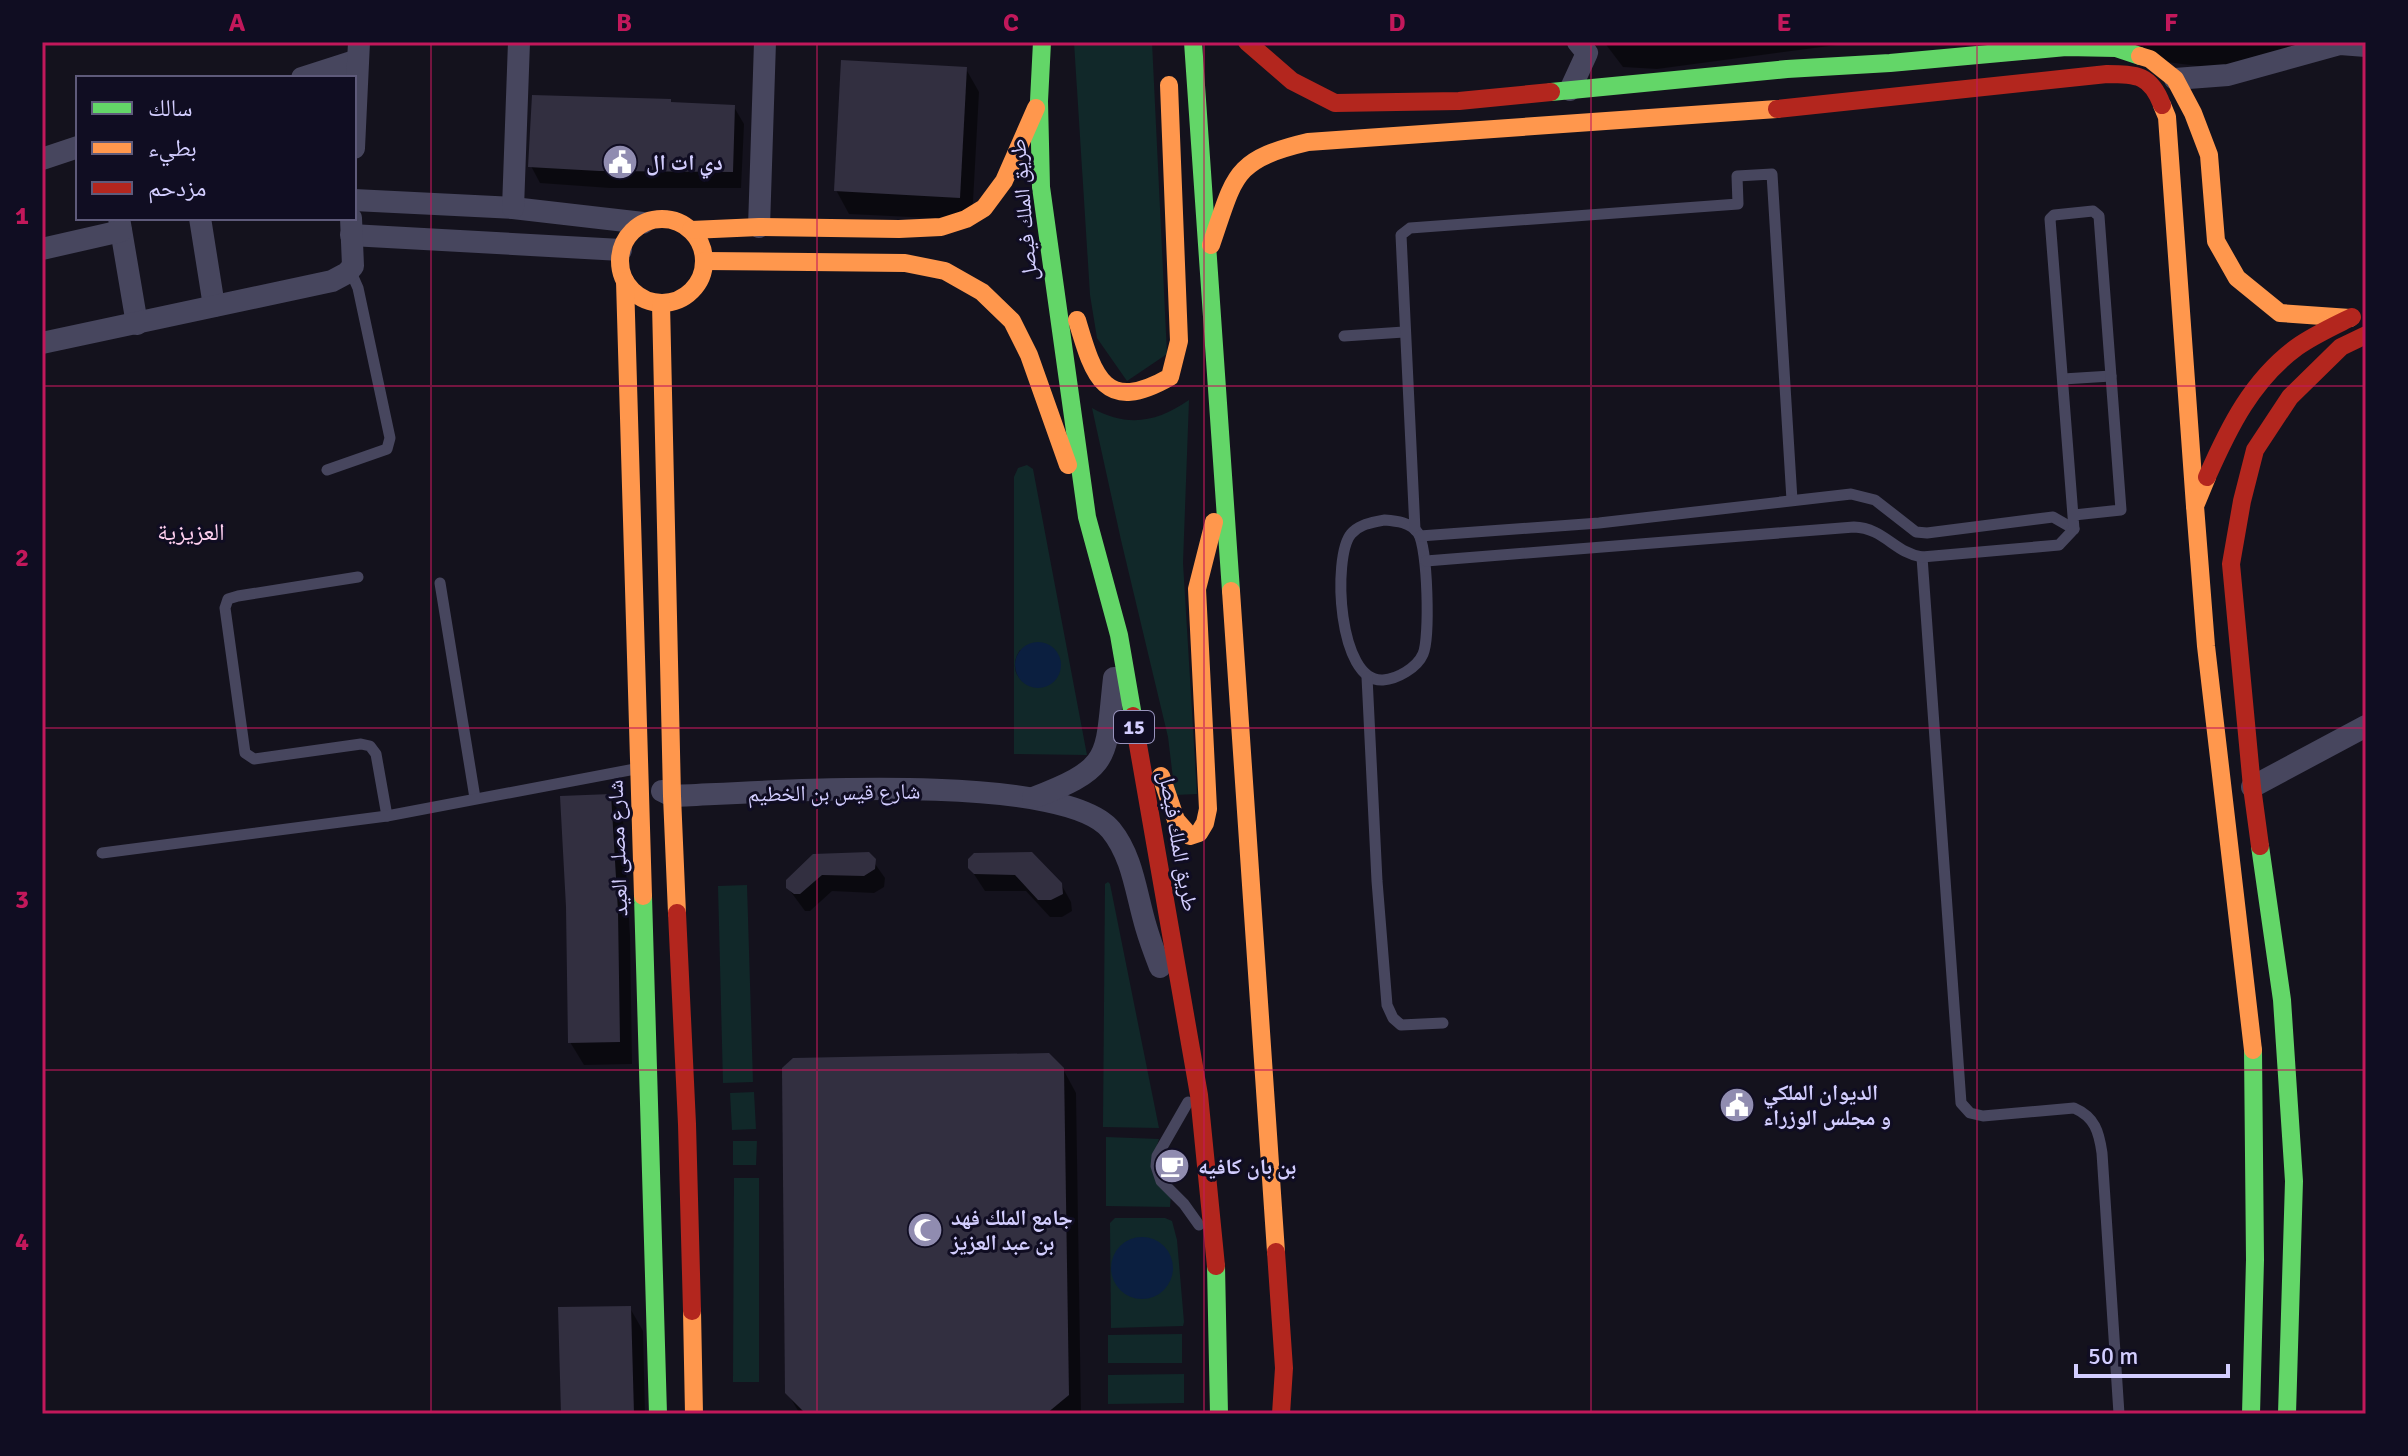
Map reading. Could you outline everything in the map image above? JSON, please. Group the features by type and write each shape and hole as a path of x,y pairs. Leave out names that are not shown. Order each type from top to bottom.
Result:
{"main road":[{"name":"طريق الملك فيصل","path":"1042,42 1039,101 1041,187 1087,517 1119,635 1201,1074 1215,1254 1219,1414"},
{"path":"1193,42 1284,1368 1281,1414"},
{"path":"1254,44 1292,81 1335,103 1459,101 1787,69 2066,47 2116,48 2150,59 2175,79 2193,113 2209,155 2216,241 2237,278 2280,313 2358,315"},
{"path":"1041,187 1089,364 1105,386 1125,395 1153,389 1170,377 1179,341 1168,72"},
{"path":"1209,252 1229,195 1244,167 1273,150 1308,142 1813,107 2107,74 2136,74 2156,88 2167,117 2206,646 2254,1062 2255,1260 2251,1414"},
{"path":"691,230 759,227 899,229 941,227 966,219 984,208 1004,181 1039,101"},
{"path":"668,219 691,230 698,239 704,261 696,287 686,296 661,303 640,297 625,281 620,261 621,250 633,230 643,223 668,219"},
{"path":"704,261 905,263 945,271 982,292 1012,321 1029,355 1087,517"},
{"name":"شارع مصلى العيد","path":"625,281 658,1414"},
{"path":"661,303 672,796 687,1124 694,1414"},
{"path":"2195,506 2226,434 2255,386 2298,346 2358,315"},
{"path":"2287,1414 2294,1181 2282,1000 2252,787 2231,564 2255,450 2290,397 2341,347 2366,335"},
{"path":"1125,673 1179,826 1185,833 1201,833 1207,825 1208,809 1197,589 1224,481"},
{"path":"1249,1114 1263,1160 1273,1223"}],"street":[{"path":"513,208 519,42"},
{"path":"759,227 765,42"},
{"path":"1570,90 1587,53 1578,42"},
{"path":"1865,42 1865,65"},
{"path":"1890,63 1931,42"},
{"path":"2175,79 2228,75 2340,44 2366,46"},
{"path":"306,76 358,51 356,100"},
{"path":"42,159 76,148"},
{"path":"356,200 513,208 643,223"},
{"path":"200,220 214,306"},
{"path":"42,249 120,224 137,324"},
{"path":"42,343 332,281 353,266 351,226 621,250"},
{"path":"1033,798 1083,777 1097,765 1106,746 1119,635"},
{"path":"2252,787 2366,726"},
{"name":"شارع قيس بن الخطيم","path":"639,775 672,796 820,790 987,791 1033,798 1085,812 1110,827 1126,853 1146,927 1201,1074"}],"lane":[{"path":"1367,677 1381,680 1399,675 1422,658 1427,641 1426,561 1417,533 1404,332 1401,235 1410,228 1738,204 1737,176 1772,174 1792,500"},
{"path":"1426,561 1854,527 1869,527 1911,555 1922,557 2059,545 2074,529 2074,515 2050,219 2054,215 2093,211 2099,216 2121,510 2074,515"},
{"path":"327,470 387,449 390,438 358,288 350,270"},
{"path":"1344,336 1404,332"},
{"path":"2063,379 2111,376"},
{"path":"1443,1023 1401,1025 1393,1018 1387,1005 1377,881 1367,677 1349,649 1343,595 1342,555 1349,536 1362,525 1396,521 1417,533 1599,523 1851,494 1875,500 1916,532 2053,517 2074,529"},
{"path":"1922,557 1961,1103 1970,1113 1983,1116 2074,1108 2085,1113 2096,1126 2102,1153 2119,1414"},
{"path":"358,577 238,596 228,599 225,608 245,753 254,759 361,744 370,746 376,754 387,816"},
{"path":"440,583 475,798"},
{"path":"102,853 387,816 475,798 639,775"},
{"path":"1201,1074 1157,1156 1156,1166 1161,1181 1184,1204 1215,1254"}],"green space":[{"path":"1074,42 1152,42 1167,354 1127,381 1097,338 1090,295"},
{"path":"1189,400 1183,563 1197,794 1175,795 1168,737 1092,408 1118,418 1142,420 1165,413"},
{"path":"1027,465 1033,469 1087,755 1014,754 1014,477 1018,468","holes":["1020,650 1060,662 1057,675 1050,683 1041,686 1022,681 1016,673 1015,663"]},
{"path":"1108,882 1159,1128 1103,1127 1105,884"},
{"path":"747,885 753,1082 723,1083 718,886"},
{"path":"754,1092 756,1129 732,1130 730,1093"},
{"path":"1106,1137 1159,1139 1152,1160 1171,1195 1170,1207 1106,1206"},
{"path":"733,1141 757,1141 756,1165 733,1165"},
{"path":"734,1178 759,1178 759,1382 733,1382"},
{"path":"1115,1218 1165,1218 1172,1221 1177,1240 1183,1326 1111,1328 1110,1223"},
{"path":"1182,1334 1182,1363 1108,1363 1108,1335"},
{"path":"1184,1374 1184,1403 1108,1404 1108,1375"}],"water":[{"path":"1038,642 1054,649 1061,665 1054,681 1038,688 1022,681 1015,665 1022,649"},
{"path":"1136,1237 1148,1237 1164,1246 1171,1256 1171,1280 1164,1290 1148,1299 1136,1299 1116,1285 1111,1274 1111,1262 1125,1242"}],"building":[{"path":"841,60 967,67 960,198 834,191"},
{"path":"532,95 671,99 671,102 735,105 733,172 528,167"},
{"path":"611,794 618,911 620,1042 568,1043 566,907 560,796"},
{"path":"869,852 876,859 875,869 864,876 822,875 800,894 786,888 786,880 813,854"},
{"path":"1032,852 1062,883 1063,894 1051,900 1038,900 1015,875 974,874 968,868 968,859 974,853"},
{"name":"جامع الملك فهد بن عبد العزيز","path":"1049,1053 1064,1068 1069,1395 1046,1414 806,1414 785,1393 782,1068 793,1058"},
{"path":"631,1306 634,1414 561,1414 558,1307"}],"traffic: fast":[{"path":"1042,42 1039,101 1041,187 1087,517 1119,635 1133,716"},
{"path":"1193,42 1231,591"},
{"path":"1551,92 2066,47 2116,48 2140,56"},
{"path":"2260,846 2282,1000 2294,1181 2287,1414"},
{"path":"643,896 658,1414"},
{"path":"2251,1414 2255,1260 2253,1050"},
{"path":"1216,1266 1219,1414"}],"traffic: slow":[{"path":"2140,56 2150,59 2175,79 2193,113 2209,155 2216,241 2237,278 2280,313 2350,318"},
{"path":"1077,320 1097,373 1116,391 1148,388 1170,377 1179,341 1169,85"},
{"path":"2162,105 2167,117 2195,506"},
{"path":"691,230 759,227 899,229 941,227 966,219 984,208 1004,181 1036,108"},
{"path":"1211,245 1232,187 1240,174 1264,156 1308,142 1777,109"},
{"path":"662,219 678,222 692,231 701,245 704,261 701,277 692,291 678,300 662,303 646,300 632,291 623,277 620,261 623,245 632,231 646,222 662,219"},
{"path":"704,261 905,263 945,271 982,292 1012,321 1029,355 1068,465"},
{"path":"625,281 643,896"},
{"path":"661,303 677,913"},
{"path":"2207,477 2195,506 2206,646 2253,1050"},
{"path":"1161,776 1176,820 1190,836 1199,833 1208,809 1197,589 1214,522"},
{"path":"1231,591 1276,1252"},
{"path":"692,1311 694,1414"}],"traffic: jam":[{"path":"1247,42 1292,81 1335,103 1459,101 1551,92"},
{"path":"1777,109 2107,74 2142,78 2153,88 2162,105"},
{"path":"2207,477 2233,423 2267,374 2297,347 2352,317"},
{"path":"2260,846 2231,564 2242,501 2255,450 2290,397 2341,347 2366,335"},
{"path":"1133,716 1199,1095 1216,1266"},
{"path":"677,913 692,1311"},
{"path":"1276,1252 1284,1368 1281,1414"}],"place":[{"name":"دي ات ال","path":"620,162"},
{"name":"الديوان الملكي و مجلس الوزراء","path":"1737,1105"},
{"name":"بن بان كافيه","path":"1172,1166"},
{"name":"جامع الملك فهد بن عبد العزيز","path":"925,1230"}],"district":[{"name":"العزيزية","path":"191,532"}]}
